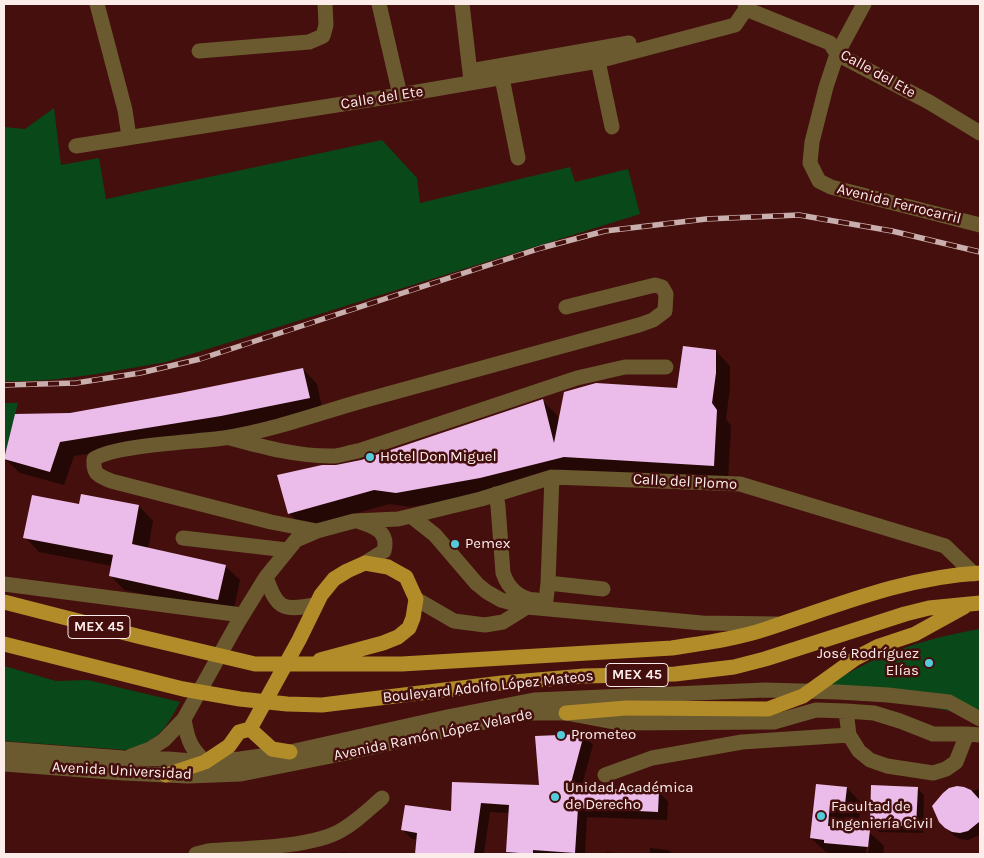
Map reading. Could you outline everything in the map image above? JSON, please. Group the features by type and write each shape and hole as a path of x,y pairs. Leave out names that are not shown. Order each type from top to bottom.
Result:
{"main road":[{"path":"166,775 205,762 229,746 239,732 252,725 299,640 315,605 334,579 365,563 388,567 406,577 416,599 413,618 409,628 398,637 383,643 348,651 304,665"},
{"name":"Boulevard Adolfo López Mateos","path":"304,665 402,664 672,648 764,630 894,586 977,574"},
{"name":"MEX 45","path":"4,602 254,664 304,665"},
{"name":"Boulevard Adolfo López Mateos","path":"4,644 183,689 240,699 287,704 322,705 502,683 584,676 675,674 734,667 765,660 905,614 929,608 975,604"},
{"path":"566,713 610,709 768,709 802,696 856,658 879,646 908,636 975,604"},
{"path":"252,725 272,749 290,752"}],"street":[{"path":"97,4 125,110 129,137"},
{"path":"200,51 309,42 323,36 326,25 325,4"},
{"path":"379,4 400,95"},
{"path":"462,4 471,77"},
{"path":"837,54 864,4"},
{"name":"Calle del Ete","path":"471,77 502,78 598,61 735,24 746,7 830,43 837,54 929,102 980,133"},
{"name":"Calle del Ete","path":"76,146 400,95 471,77 656,38 685,38"},
{"name":"Avenida Ferrocarril","path":"837,54 826,87 812,142 810,163 819,181 831,187 980,225"},
{"path":"598,61 612,127"},
{"path":"502,78 518,158"},
{"path":"317,531 271,522 112,481 98,475 93,468 94,459 100,455 134,448 226,438 283,425 357,402 639,325 653,320 665,311 666,294 662,287 656,285 566,307"},
{"path":"226,438 263,447 336,456 358,451 577,378 626,367 666,367"},
{"path":"416,599 454,621 484,625 503,622 527,607 540,606 546,600 548,583 552,477"},
{"name":"Calle del Plomo","path":"411,516 552,477 740,484 945,546 977,574"},
{"path":"496,494 503,573 506,583 521,597 529,600 546,600"},
{"path":"124,758 150,749 164,740 185,719 239,620 266,577 296,540 317,531 354,521 398,519 411,516"},
{"name":"Boulevard Adolfo López Mateos","path":"411,516 435,535 478,584 501,600 527,607 702,624 781,624"},
{"path":"354,521 376,527 386,544 384,551 365,563"},
{"path":"183,538 288,550"},
{"path":"266,577 274,599 285,607 298,608 315,605"},
{"path":"548,583 603,589"},
{"path":"4,584 239,620"},
{"name":"Avenida Ramón López Velarde","path":"240,766 290,752 447,717 534,700 765,690 838,692 949,702 980,719"},
{"path":"874,713 888,695"},
{"name":"Avenida Ramón López Velarde","path":"240,766 346,753 526,714 566,713 620,723 774,722 816,710 846,711 874,713 933,734 974,734"},
{"path":"846,711 849,736 860,751 870,760 887,766 934,773 946,769 956,762 974,734"},
{"path":"185,719 186,736 191,748 218,776"},
{"path":"605,775 652,758 742,742 849,736"},
{"name":"Avenida Universidad","path":"4,749 124,758 168,759 240,766"},
{"name":"Avenida Universidad","path":"4,764 124,774 218,776 240,766"},
{"path":"196,854 208,851 305,842 337,833 362,816 382,798"}],"green space":[{"path":"54,108 61,165 99,158 106,199 382,140 417,178 420,203 570,167 575,182 628,169 640,214 166,362 65,378 4,381 4,127 25,129"},
{"path":"4,403 18,403 4,459"},
{"path":"980,629 980,717 919,705 820,691 876,659 896,651 938,638"},
{"path":"4,666 56,681 88,680 180,702 160,733 147,742 127,750 4,741"}],"building":[{"path":"683,346 716,350 716,373 712,403 717,410 714,466 564,457 480,478 396,493 374,490 288,514 277,475 322,465 336,465 361,460 543,399 554,443 564,392 596,383 677,388"},
{"path":"303,368 310,398 221,416 60,442 50,472 4,459 15,414 70,413"},
{"path":"81,494 139,505 132,544 226,565 218,600 109,576 113,555 23,538 32,495 79,504"},
{"path":"584,734 570,787 659,791 658,812 578,808 575,853 533,850 533,854 506,852 509,805 481,803 474,854 415,854 417,833 401,830 405,805 451,811 452,782 539,785 535,736"},
{"name":"Facultad de Ingeniería Civil","path":"816,784 847,787 845,804 830,803 828,826 870,830 868,847 824,843 824,840 810,838"},
{"path":"871,785 918,787 916,826 870,825"},
{"path":"957,786 971,790 980,800 979,822 968,831 960,833 952,832 945,828 939,822 932,806 949,788"}],"railway":[{"path":"4,385 76,383 140,373 200,359 541,248 605,231 706,219 799,215 892,231 980,252"}],"place":[{"name":"Hotel Don Miguel","path":"370,457"},
{"name":"Pemex","path":"455,544"},
{"name":"José Rodríguez Elías","path":"929,663"},
{"name":"Prometeo","path":"561,735"},
{"name":"Unidad Académica de Derecho","path":"555,797"},
{"name":"Facultad de Ingeniería Civil","path":"821,816"}]}
